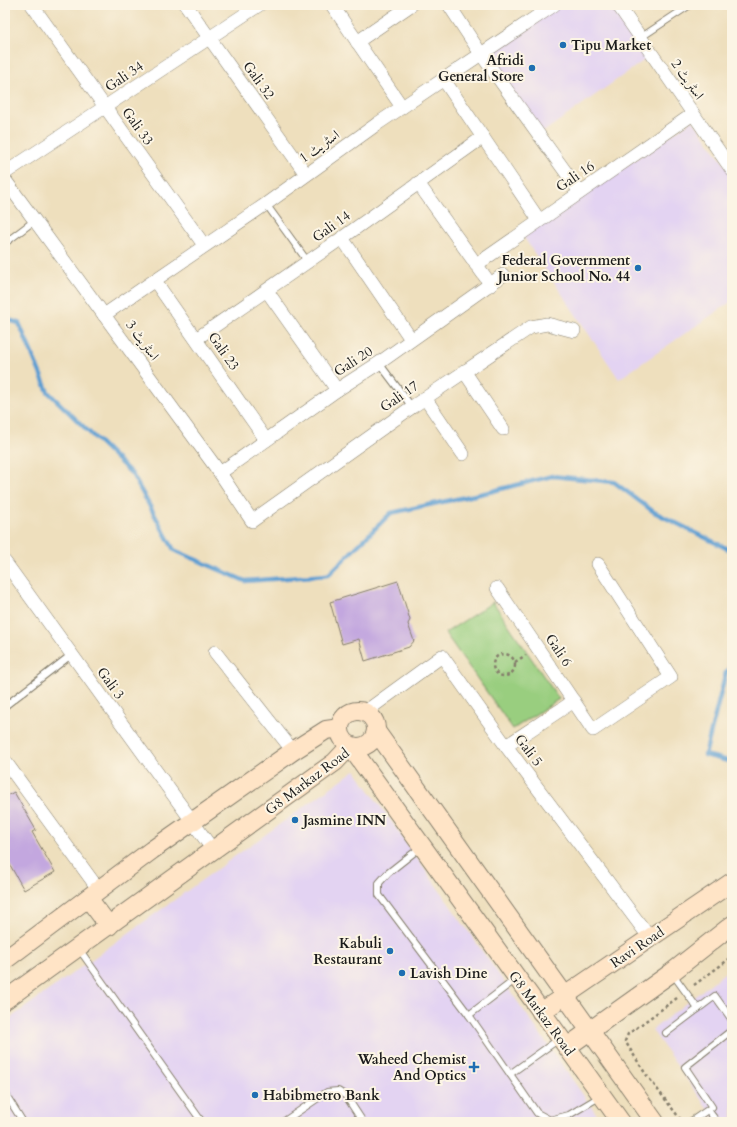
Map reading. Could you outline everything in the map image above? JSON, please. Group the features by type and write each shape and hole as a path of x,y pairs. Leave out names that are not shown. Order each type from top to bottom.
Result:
{"street":[{"name":"Gali 33","path":"32,5 204,245"},
{"name":"Gali 32","path":"186,5 306,174"},
{"name":"Gali 34","path":"5,173 259,5"},
{"path":"332,5 402,107"},
{"path":"357,42 411,5"},
{"path":"449,5 481,54 580,192"},
{"name":"اسٹریٹ 1","path":"104,315 155,281 204,245 266,204 402,107 554,5"},
{"name":"اسٹریٹ 2","path":"618,5 732,170"},
{"path":"444,80 540,220"},
{"name":"Gali 16","path":"476,265 693,114"},
{"name":"Gali 14","path":"196,340 342,238 483,136"},
{"name":"اسٹریٹ 3","path":"5,180 220,473 252,520"},
{"path":"418,183 490,285"},
{"path":"342,238 411,339"},
{"name":"Gali 20","path":"220,473 503,275"},
{"name":"Gali 23","path":"155,281 266,440"},
{"path":"266,291 337,390"},
{"name":"Gali 17","path":"252,520 412,407 532,326 547,324 574,331"},
{"path":"464,371 503,430"},
{"path":"425,398 463,454"},
{"name":"Gali 3","path":"5,562 213,850"},
{"name":"Gali 6","path":"497,588 593,730 671,677 598,564"},
{"path":"214,652 293,751"},
{"name":"Gali 5","path":"364,712 442,656 506,746 650,938"},
{"path":"506,746 574,701"},
{"path":"358,711 364,712 374,720 376,732 375,737 367,745 356,747 350,746 342,738 340,728 347,715 358,711"},
{"name":"G8 Markaz Road","path":"5,960 193,821 293,751 326,730 340,728"},
{"name":"G8 Markaz Road","path":"376,732 655,1122"},
{"name":"G8 Markaz Road","path":"5,1000 335,762 350,746 621,1122"},
{"path":"5,761 94,894 109,926"},
{"name":"Ravi Road","path":"542,1012 732,882"},
{"path":"564,1043 590,1032 671,973 732,925"}],"lane":[{"path":"640,38 690,5"},
{"path":"266,204 308,262"},
{"path":"5,242 34,221"},
{"path":"379,363 412,407"},
{"path":"5,706 71,655"},
{"path":"423,846 388,873 379,883 378,895 469,1015 537,1113 550,1120 569,1115 602,1095"},
{"path":"78,948 202,1122"},
{"path":"671,973 698,1009"},
{"path":"469,1015 517,978"},
{"path":"666,1033 715,996 732,1020"},
{"path":"690,1122 712,1107 685,1067 732,1030"},
{"path":"510,1074 564,1043"},
{"path":"283,1122 327,1092 338,1091 346,1096 363,1122"},
{"path":"5,1093 23,1122"},
{"path":"708,1110 717,1122"}],"path":[{"path":"515,662 511,656 500,654 493,662 493,669 498,675 505,676 512,673 515,662 528,654"}],"shaded area":[{"name":"Tipu Market","path":"560,5 615,5 650,56 542,133 485,54"},
{"name":"Federal Government Junior School No. 44","path":"693,120 732,175 732,301 619,379 523,236"},
{"path":"355,770 602,1122 5,1122 5,1022"},
{"path":"732,967 732,1122 717,1122 652,1030"}],"green space":[{"path":"493,602 559,699 513,729 445,633"}],"building":[{"path":"398,581 410,620 408,624 414,641 409,647 365,661 359,639 342,644 330,602"},
{"path":"14,792 36,830 32,832 55,872 24,890 5,856 5,797"}],"waterway":[{"path":"5,319 19,323 48,392 132,474 174,550 245,581 328,575 391,513 489,492 552,476 614,482 654,512 732,551"},
{"path":"732,665 726,672 705,755 732,762"}],"place":[{"name":"Tipu Market","path":"563,45"},
{"name":"Afridi General Store","path":"532,68"},
{"name":"Federal Government Junior School No. 44","path":"638,268"},
{"name":"Jasmine INN","path":"295,820"},
{"name":"Kabuli Restaurant","path":"390,951"},
{"name":"Lavish Dine","path":"402,973"},
{"name":"Waheed Chemist And Optics","path":"474,1067"},
{"name":"Habibmetro Bank","path":"255,1095"}]}
